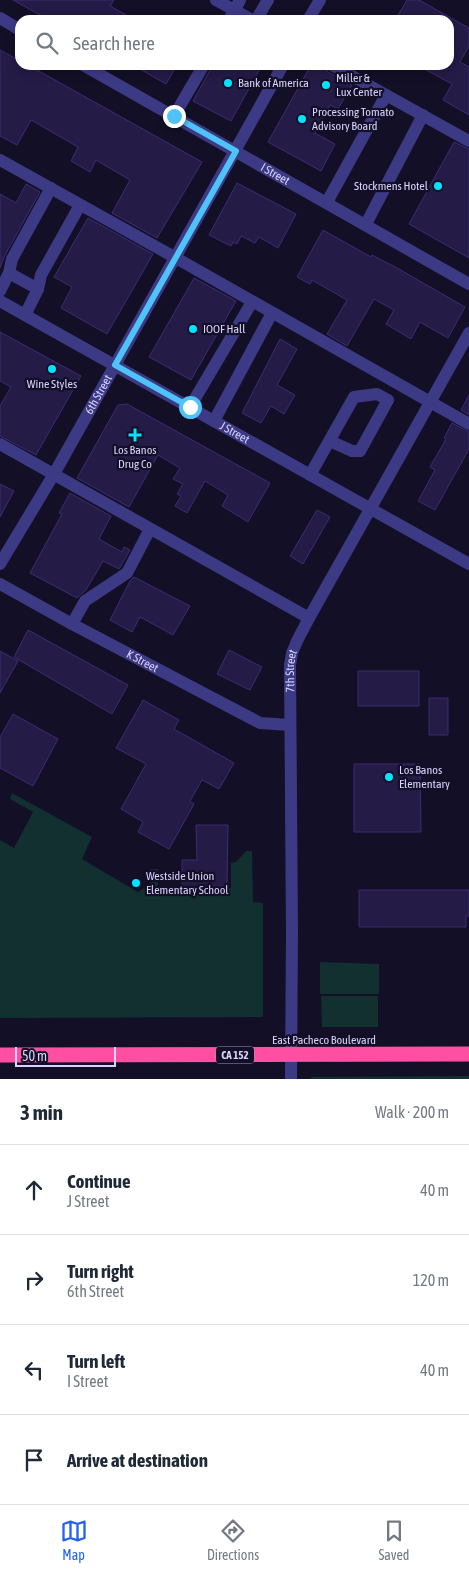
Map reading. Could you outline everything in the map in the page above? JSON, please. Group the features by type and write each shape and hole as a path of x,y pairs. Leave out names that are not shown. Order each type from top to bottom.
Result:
{"highway":[{"name":"East Pacheco Boulevard","path":"0,1055 469,1054"}],"street":[{"path":"216,0 234,10"},
{"path":"311,15 320,0"},
{"path":"258,15 265,1"},
{"path":"0,18 15,27"},
{"name":"I Street","path":"92,70 469,284"},
{"path":"174,116 201,70"},
{"name":"6th Street","path":"0,564 54,474 280,70"},
{"path":"341,70 469,141"},
{"path":"327,202 386,95"},
{"path":"366,224 423,115"},
{"path":"0,160 469,424"},
{"path":"0,291 9,273 12,259 51,188"},
{"path":"25,314 38,289 41,275 80,204"},
{"path":"9,273 38,289"},
{"name":"J Street","path":"0,300 469,564"},
{"path":"190,407 252,302"},
{"path":"214,421 272,313"},
{"name":"7th Street","path":"291,1079 290,665 292,653 309,618 469,333"},
{"path":"310,475 354,396 378,394 394,382"},
{"path":"330,441 352,451 360,451 388,400 378,394"},
{"path":"0,444 309,618"},
{"path":"72,624 86,601 127,573 150,528"},
{"name":"K Street","path":"0,584 260,723 290,725"}],"green space":[{"path":"12,793 92,837 82,859 138,892 150,884 150,869 158,869 158,892 183,891 184,888 231,888 231,863 236,862 246,851 252,851 253,902 263,903 263,1017 0,1018 0,840 14,848 33,812 10,799"},
{"path":"320,962 379,964 379,994 320,994"},
{"path":"321,996 378,996 378,1027 322,1027"},
{"path":"469,1076 469,1079 310,1079 312,1077"}],"building":[{"path":"13,0 114,0 110,6 126,15 40,15"},
{"path":"407,0 419,0 446,15 398,15"},
{"path":"454,20 469,28 469,46 460,62 469,67 469,115 443,100 452,84 426,70 454,70"},
{"path":"0,50 15,58 15,70 37,70 202,162 157,238 112,213 130,180 96,160 90,172 71,161 78,147 31,120 17,145 0,136"},
{"path":"142,70 174,70 166,84"},
{"name":"Bank of America","path":"210,70 259,70 231,121 193,101"},
{"name":"Processing Tomato Advisory Board","path":"308,70 327,70 352,85 338,109 330,105 315,133 335,144 321,171 268,142"},
{"path":"454,142 469,149 469,258 409,224"},
{"path":"237,183 296,214 278,248 259,237 255,243 241,236 237,244 233,242 231,246 209,235"},
{"path":"26,184 40,192 5,255 0,268 0,194 16,203"},
{"path":"88,218 153,254 107,334 61,308 72,287 54,277"},
{"path":"323,230 371,257 372,255 397,268 465,307 448,338 420,322 411,339 386,324 394,310 374,299 347,346 327,334 347,300 312,280 310,284 297,277"},
{"name":"IOOF Hall","path":"194,278 236,301 191,380 149,357"},
{"path":"0,332 81,376 36,455 0,436 0,406 11,387 0,381"},
{"path":"280,339 297,349 277,385 295,395 284,414 271,406 261,423 242,413"},
{"path":"469,395 469,415 461,410"},
{"path":"127,404 270,483 248,522 222,506 228,495 205,481 187,513 175,506 181,496 177,494 183,484 173,479 180,468 158,455 129,507 77,478 118,405"},
{"path":"452,423 469,432 469,449 435,510 418,501 435,470 430,467 446,439 444,438"},
{"path":"0,484 14,491 0,517"},
{"path":"70,493 111,516 99,539 122,552 124,547 130,550 119,569 103,561 86,590 77,598 30,573 62,514 59,513"},
{"path":"317,510 330,517 303,564 290,556"},
{"path":"134,577 190,606 173,635 140,617 132,632 110,620 130,581"},
{"path":"28,630 128,685 112,714 14,657"},
{"path":"229,650 262,667 250,690 217,674"},
{"path":"0,651 18,661 0,693"},
{"path":"358,671 419,671 419,706 358,706"},
{"path":"429,698 448,698 448,735 429,735"},
{"path":"143,700 179,720 174,729 234,763 219,789 202,780 190,801 194,804 169,849 138,832 143,822 121,809 146,764 116,748"},
{"path":"13,714 58,739 33,786 0,768 0,737"},
{"path":"354,764 420,764 421,832 354,832"},
{"path":"196,825 228,825 227,886 182,887 182,860 197,860"},
{"path":"359,890 469,890 469,916 466,916 466,927 359,927"}],"place":[{"name":"Bank of America","path":"228,83"},
{"name":"Miller & Lux Center","path":"326,85"},
{"name":"Processing Tomato Advisory Board","path":"302,119"},
{"name":"Stockmens Hotel","path":"438,186"},
{"name":"IOOF Hall","path":"193,329"},
{"name":"Wine Styles","path":"52,369"},
{"name":"Los Banos Drug Co","path":"135,435"},
{"name":"Los Banos Elementary","path":"389,777"},
{"name":"Westside Union Elementary School","path":"136,883"}],"route":[{"path":"174,116 236,151 115,365 190,407"}]}
